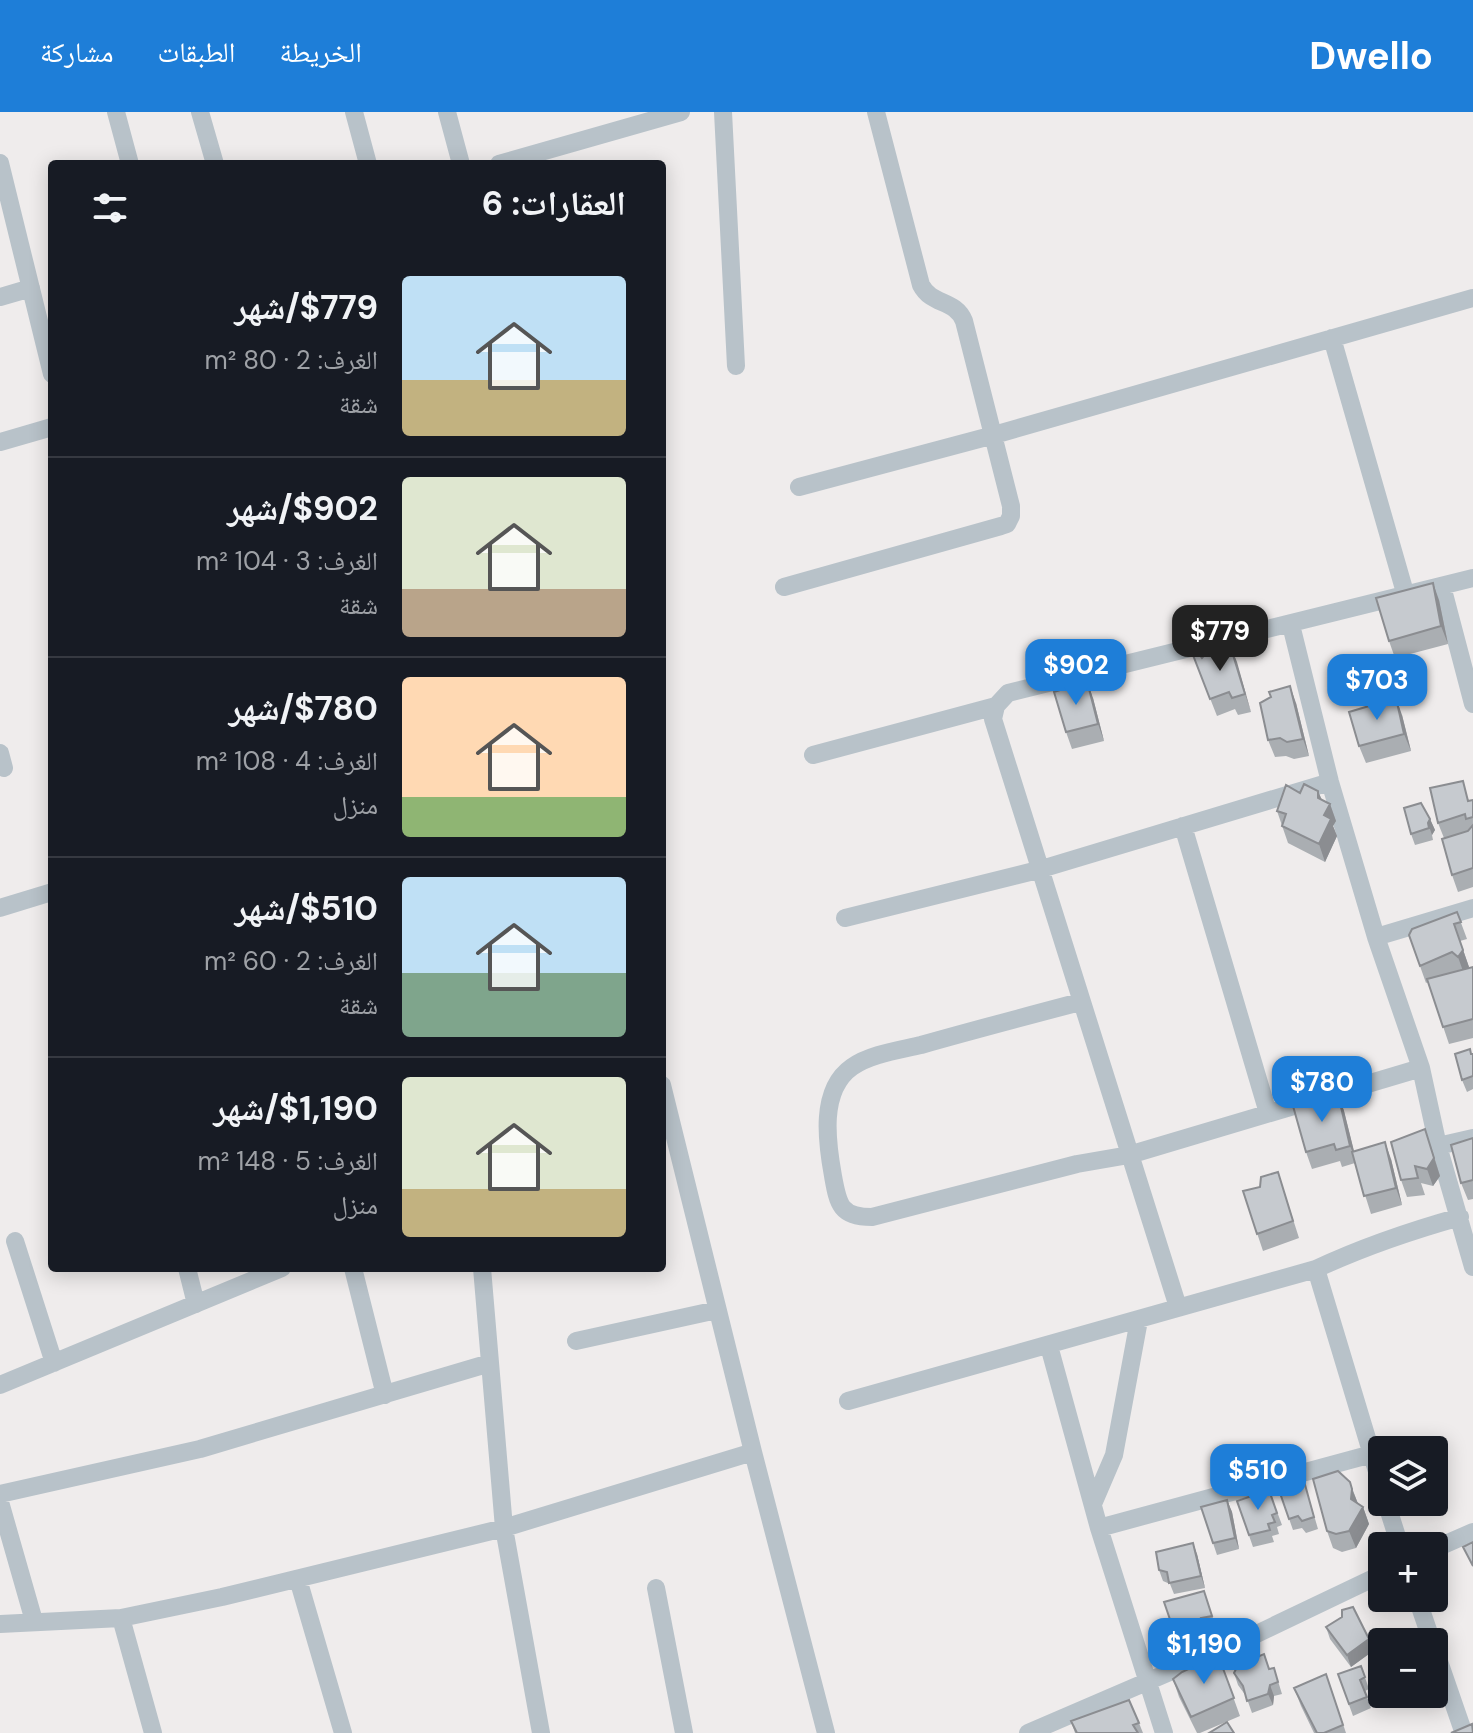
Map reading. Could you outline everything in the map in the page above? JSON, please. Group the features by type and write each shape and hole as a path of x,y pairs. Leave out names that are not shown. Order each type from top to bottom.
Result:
{"street":[{"path":"116,112 129,160"},
{"path":"200,112 214,160"},
{"path":"354,112 367,160"},
{"path":"447,112 460,160"},
{"path":"513,160 681,112"},
{"path":"723,112 736,366"},
{"path":"784,587 1007,524 1011,516 994,435 962,315 952,305 929,296 921,285 876,112"},
{"path":"0,163 48,358"},
{"path":"0,297 31,288"},
{"path":"799,487 994,435 1473,298"},
{"path":"1332,338 1406,596"},
{"path":"0,442 48,428"},
{"path":"1178,1307 1038,870 993,719 996,706 1008,693 1473,578"},
{"path":"1442,586 1473,704"},
{"path":"1291,625 1330,782 1376,937 1421,1068 1438,1146 1473,1267"},
{"path":"813,755 996,706"},
{"path":"845,918 1038,870 1330,782"},
{"path":"1183,826 1268,1113"},
{"path":"0,908 48,897"},
{"path":"1376,937 1473,908"},
{"path":"1080,1002 883,1055 851,1067 832,1096 828,1119 827,1146 837,1200 845,1211 857,1217 872,1217 1051,1170 1129,1155 1421,1068"},
{"path":"666,1101 826,1733"},
{"path":"1438,1146 1473,1138"},
{"path":"848,1401 1316,1269 1406,1232 1460,1217"},
{"path":"15,1241 54,1363"},
{"path":"1316,1269 1368,1441"},
{"path":"188,1272 196,1304"},
{"path":"0,1385 272,1272"},
{"path":"354,1272 385,1395"},
{"path":"482,1272 504,1528 541,1733"},
{"path":"576,1341 717,1310"},
{"path":"1093,1504 1114,1455 1139,1320"},
{"path":"1049,1346 1099,1528 1164,1733"},
{"path":"0,1494 200,1449 490,1363"},
{"path":"0,1624 121,1618 298,1579 504,1528 753,1452"},
{"path":"1099,1528 1368,1455"},
{"path":"0,1502 34,1621"},
{"path":"1448,1543 1473,1532"},
{"path":"298,1579 343,1733"},
{"path":"1028,1733 1244,1640 1368,1581"},
{"path":"656,1588 684,1733"},
{"path":"121,1618 153,1733"},
{"path":"1448,1687 1462,1728"}],"building":[{"path":"1433,583 1441,626 1389,641 1376,598"},
{"path":"1230,645 1245,694 1232,698 1229,692 1210,699 1193,655 1199,654 1202,658 1209,650 1223,651"},
{"path":"1087,681 1098,724 1066,732 1054,692"},
{"path":"1290,686 1303,739 1287,742 1280,738 1268,740 1260,703 1271,697 1269,692"},
{"path":"1396,698 1404,734 1359,746 1349,712"},
{"path":"1463,781 1468,801 1473,800 1473,817 1466,819 1465,814 1438,823 1430,788"},
{"path":"1304,784 1318,791 1318,798 1330,804 1324,815 1331,819 1319,844 1282,826 1286,814 1277,811 1286,785 1300,793"},
{"path":"1421,803 1430,819 1429,828 1411,834 1404,808"},
{"path":"1473,825 1473,868 1452,875 1442,839 1468,831"},
{"path":"1457,912 1461,922 1454,924 1463,950 1458,957 1452,952 1420,966 1409,935 1412,929"},
{"path":"1473,967 1473,1019 1443,1027 1427,979"},
{"path":"1470,1049 1473,1054 1473,1076 1462,1080 1455,1054"},
{"path":"1338,1094 1350,1146 1336,1150 1334,1144 1306,1152 1293,1106"},
{"path":"1425,1129 1434,1158 1427,1169 1415,1166 1418,1178 1401,1180 1391,1142"},
{"path":"1473,1138 1473,1180 1461,1183 1451,1145"},
{"path":"1385,1142 1396,1188 1364,1196 1352,1152"},
{"path":"1278,1172 1293,1221 1257,1234 1243,1191 1260,1187 1261,1177"},
{"path":"1338,1471 1350,1482 1351,1499 1363,1507 1349,1531 1336,1534 1327,1531 1313,1479"},
{"path":"1304,1481 1314,1517 1302,1521 1298,1516 1289,1519 1279,1490"},
{"path":"1269,1490 1277,1513 1272,1515 1275,1522 1268,1524 1270,1530 1249,1535 1237,1501"},
{"path":"1227,1500 1235,1538 1213,1543 1201,1507"},
{"path":"1473,1542 1473,1566 1463,1547"},
{"path":"1193,1543 1201,1576 1169,1583 1167,1572 1159,1570 1156,1552"},
{"path":"1204,1591 1212,1616 1201,1618 1203,1624 1174,1631 1164,1602"},
{"path":"1353,1607 1368,1637 1347,1655 1326,1627 1342,1617 1342,1610"},
{"path":"1264,1654 1269,1669 1274,1668 1278,1682 1270,1685 1268,1694 1247,1701 1243,1686 1234,1673 1238,1665"},
{"path":"1218,1655 1234,1698 1191,1717 1173,1679"},
{"path":"1361,1666 1365,1677 1360,1680 1367,1697 1349,1704 1338,1674"},
{"path":"1326,1674 1343,1725 1317,1733 1294,1688"},
{"path":"1129,1700 1139,1723 1133,1725 1138,1733 1077,1733 1071,1721"},
{"path":"1227,1722 1234,1733 1209,1733"},
{"path":"1472,1724 1473,1733 1451,1733"}]}
